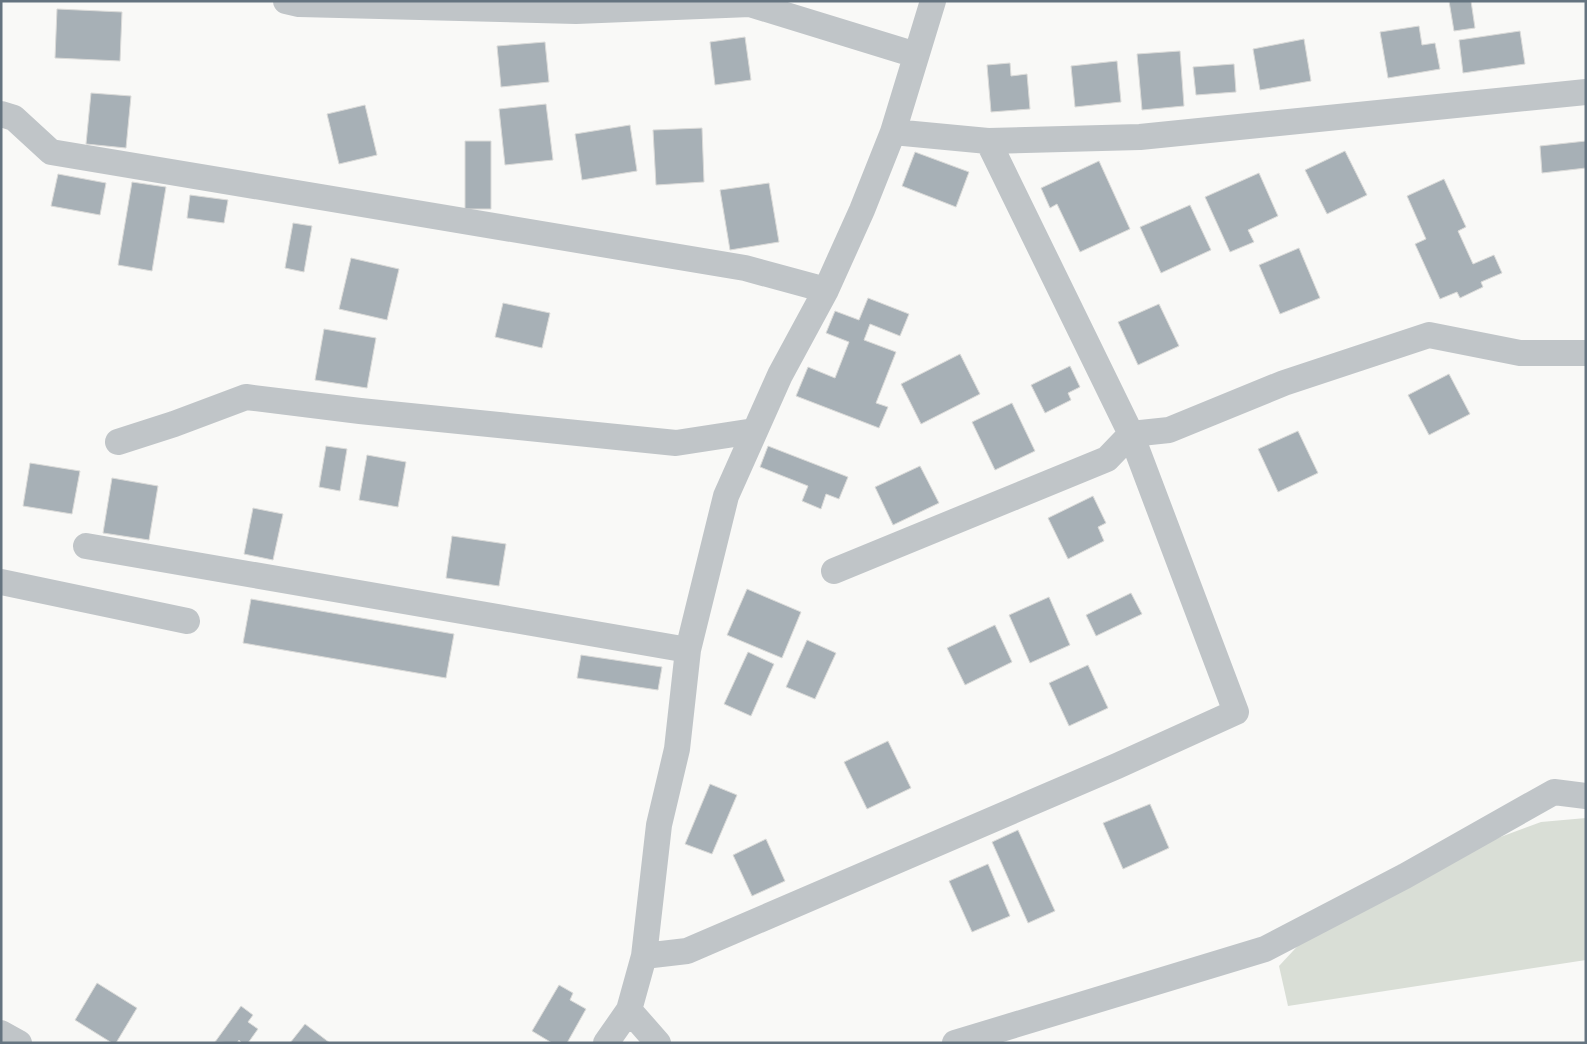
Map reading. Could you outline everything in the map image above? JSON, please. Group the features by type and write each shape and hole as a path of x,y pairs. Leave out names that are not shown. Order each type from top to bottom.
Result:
{"street":[{"path":"286,1 299,4 576,11 750,4 916,55"},
{"path":"606,1043 629,1010 644,956 659,825 677,750 688,650 726,496 780,375 826,290 862,210 893,132 933,1"},
{"path":"893,132 988,141 1140,138 1586,92"},
{"path":"1,114 14,118 51,152 745,268 826,290"},
{"path":"644,956 687,951 1108,770 1236,712 1132,434 988,141"},
{"path":"834,570 1107,459 1132,434 1169,430 1284,384 1429,335 1520,353 1586,353"},
{"path":"118,442 174,424 246,397 360,411 676,443 754,431"},
{"path":"86,546 688,650"},
{"path":"1,582 187,621"},
{"path":"954,1043 1265,949 1405,876 1554,792 1586,796"},
{"path":"629,1010 658,1043"},
{"path":"1,1033 19,1043"}],"shaded area":[{"path":"1586,818 1586,960 1288,1006 1279,966 1306,937 1479,845 1541,822"}],"building":[{"path":"1449,1 1471,1 1475,28 1454,31"},
{"path":"57,9 122,12 120,61 55,58"},
{"path":"1419,26 1422,45 1435,43 1440,69 1388,78 1380,32"},
{"path":"1520,31 1525,64 1463,73 1459,40"},
{"path":"745,37 751,80 715,85 710,42"},
{"path":"1304,39 1311,81 1260,90 1253,49"},
{"path":"545,42 549,82 501,87 497,46"},
{"path":"1180,51 1184,106 1142,110 1137,54"},
{"path":"1117,61 1121,102 1075,107 1071,66"},
{"path":"1010,63 1011,76 1027,74 1030,109 991,112 987,65"},
{"path":"1234,64 1236,92 1196,95 1193,67"},
{"path":"91,93 131,96 126,148 86,144"},
{"path":"546,104 553,160 505,165 499,109"},
{"path":"365,105 377,155 339,164 327,114"},
{"path":"630,125 637,171 582,180 575,134"},
{"path":"702,128 704,182 656,185 653,130"},
{"path":"465,141 491,141 491,209 465,209"},
{"path":"1586,141 1586,168 1542,173 1540,146"},
{"path":"1345,151 1367,195 1327,214 1305,170"},
{"path":"915,152 969,172 956,207 902,186"},
{"path":"1099,161 1130,229 1080,252 1057,204 1050,208 1041,188"},
{"path":"1259,173 1278,216 1248,230 1254,242 1230,252 1205,197"},
{"path":"58,174 106,183 100,215 51,206"},
{"path":"1444,179 1466,227 1458,231 1473,264 1494,255 1502,273 1481,282 1483,287 1460,298 1457,292 1440,299 1415,244 1426,239 1407,196"},
{"path":"132,182 166,187 152,271 118,265"},
{"path":"769,183 779,242 730,250 720,190"},
{"path":"190,195 228,200 224,223 187,218"},
{"path":"1190,205 1211,250 1161,273 1140,227"},
{"path":"293,223 312,226 304,272 285,268"},
{"path":"1299,248 1320,298 1280,314 1259,265"},
{"path":"351,258 399,269 387,320 339,309"},
{"path":"868,298 909,314 900,336 870,324 864,340 896,352 876,403 888,407 879,428 796,396 808,367 835,378 849,342 826,333 835,311 859,320"},
{"path":"503,303 550,313 542,348 495,337"},
{"path":"1159,304 1179,346 1138,365 1118,322"},
{"path":"324,329 376,338 367,388 315,380"},
{"path":"960,354 980,394 921,424 901,384"},
{"path":"1070,366 1080,387 1068,393 1071,400 1045,413 1031,385"},
{"path":"1449,374 1470,414 1429,435 1408,395"},
{"path":"1012,403 1035,451 995,470 972,422"},
{"path":"1298,431 1318,473 1278,492 1258,449"},
{"path":"326,446 347,449 340,491 319,487"},
{"path":"768,446 848,477 839,499 826,494 821,509 802,501 808,486 760,467"},
{"path":"367,455 406,462 398,507 359,500"},
{"path":"30,463 80,471 72,514 23,506"},
{"path":"920,466 939,503 893,525 875,487"},
{"path":"112,478 158,486 149,540 103,533"},
{"path":"1093,496 1106,523 1098,527 1104,541 1068,559 1048,518"},
{"path":"253,508 283,514 273,560 244,554"},
{"path":"452,536 506,544 499,586 446,578"},
{"path":"747,589 801,612 782,658 727,635"},
{"path":"1131,593 1142,614 1096,636 1086,615"},
{"path":"1049,597 1070,645 1030,663 1009,615"},
{"path":"251,599 454,634 446,678 243,643"},
{"path":"995,625 1012,662 965,685 947,648"},
{"path":"807,640 836,653 815,699 786,687"},
{"path":"748,652 774,664 751,716 724,704"},
{"path":"581,655 662,667 658,690 577,678"},
{"path":"1088,665 1108,708 1069,726 1049,683"},
{"path":"888,741 911,788 867,809 844,762"},
{"path":"710,784 737,795 712,854 685,844"},
{"path":"1150,804 1169,848 1123,869 1103,823"},
{"path":"1018,830 1055,911 1028,923 992,842"},
{"path":"766,839 785,881 752,896 733,855"},
{"path":"988,864 1010,916 972,932 949,881"},
{"path":"97,983 137,1008 116,1043 112,1043 75,1020"},
{"path":"559,985 573,993 570,1000 586,1009 567,1043 552,1043 532,1031"},
{"path":"241,1006 253,1015 248,1022 258,1029 248,1043 242,1043 239,1040 237,1043 215,1042"},
{"path":"305,1024 330,1043 290,1043"}]}
